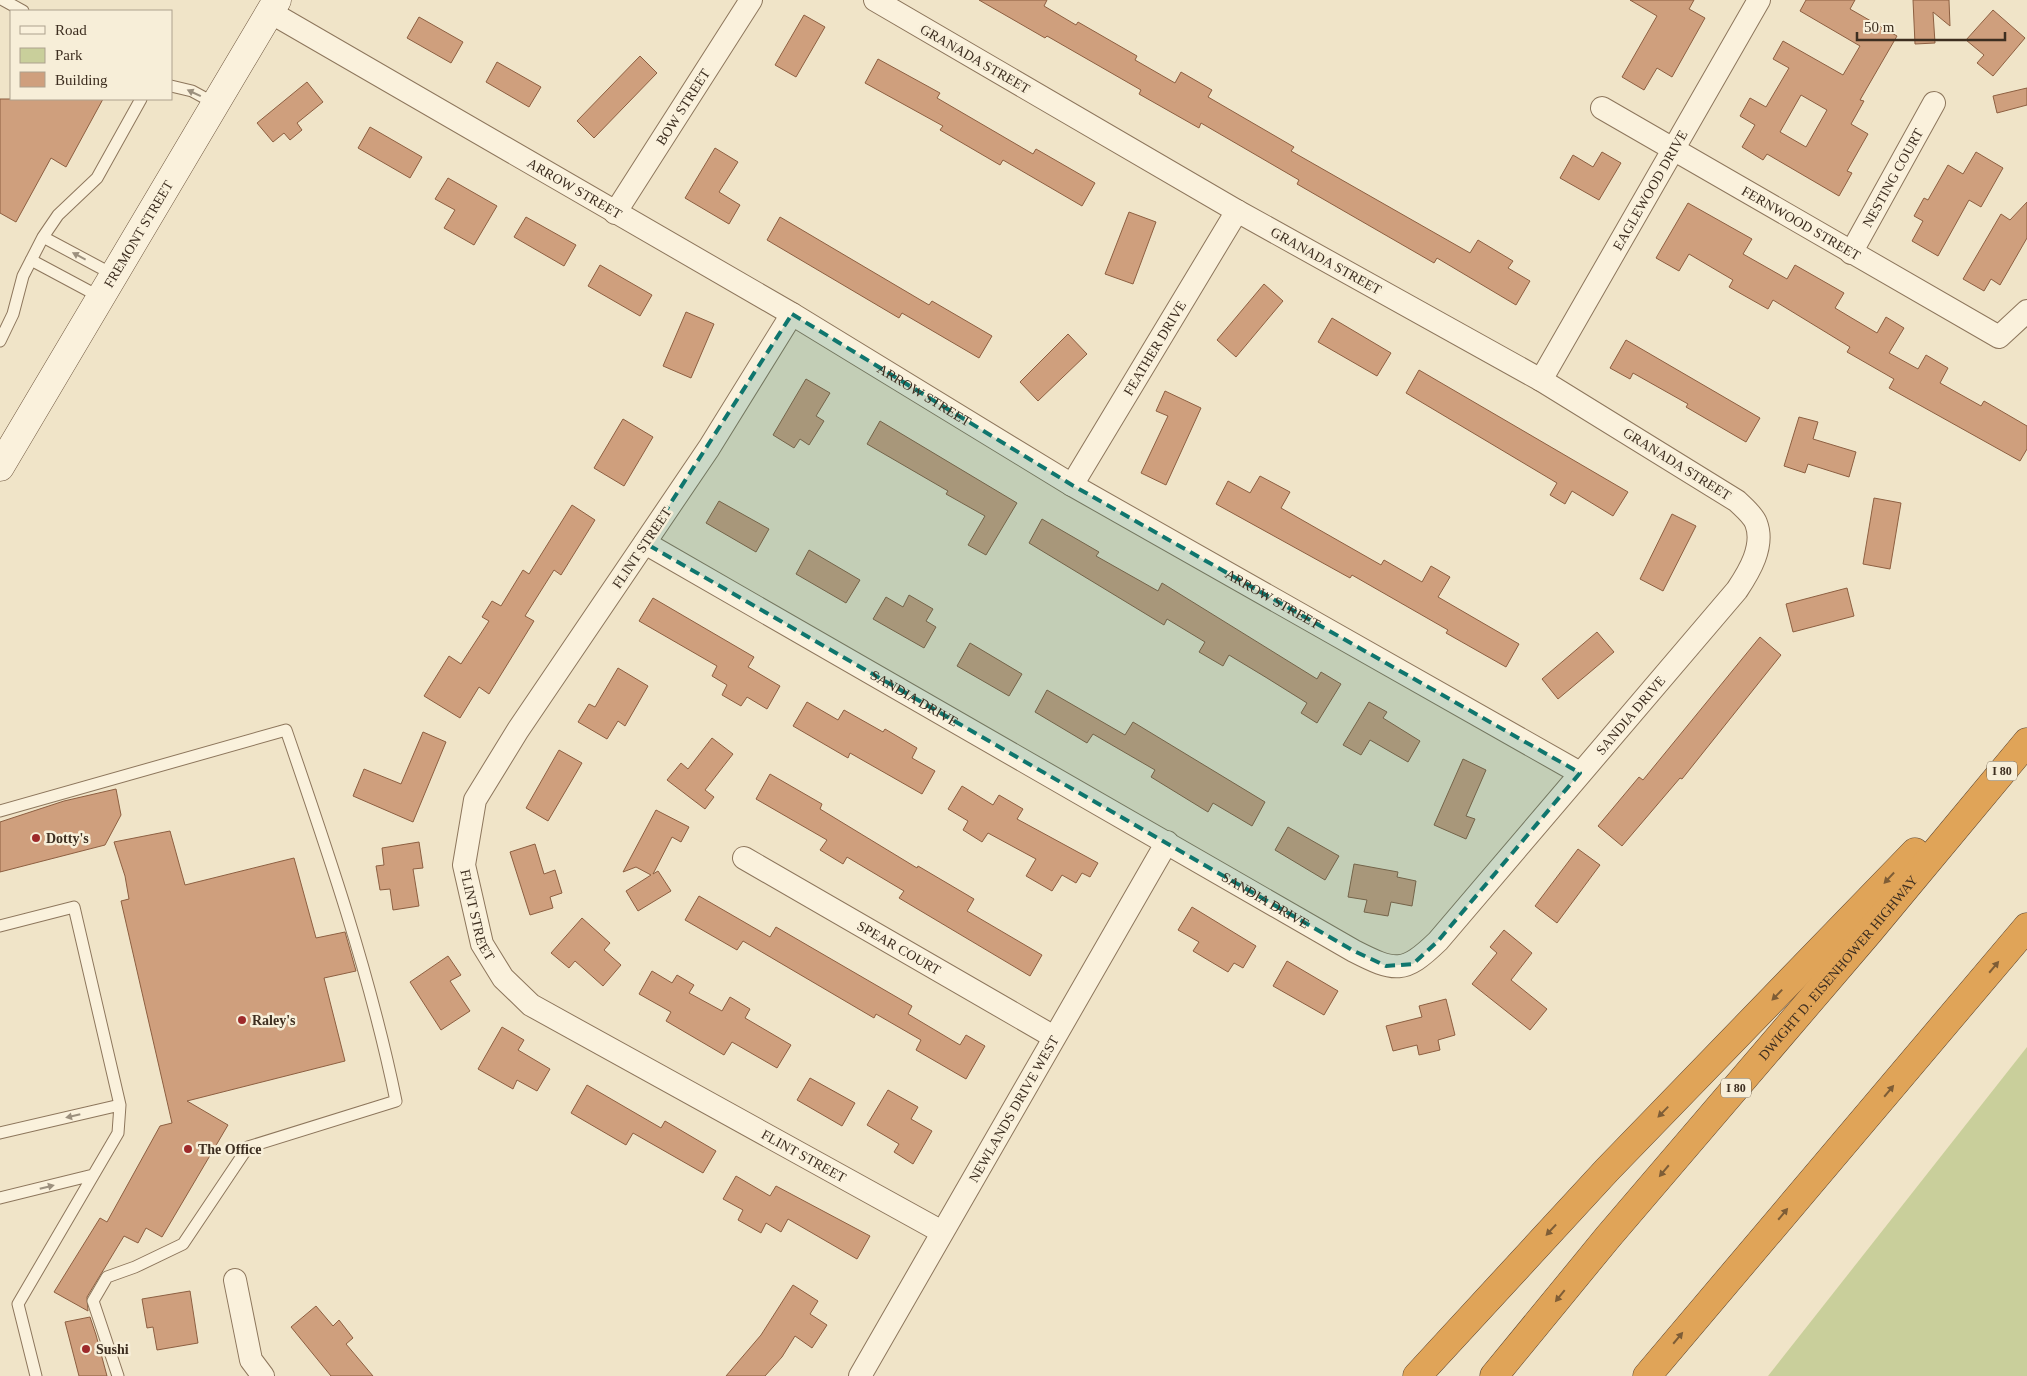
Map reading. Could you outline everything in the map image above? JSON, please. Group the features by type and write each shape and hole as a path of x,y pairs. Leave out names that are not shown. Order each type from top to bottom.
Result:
{"highway":[{"name":"DWIGHT D. EISENHOWER HIGHWAY","path":"1494,1376 2027,742"},
{"path":"1417,1376 1601,1177 1906,859 1978,800"},
{"path":"1647,1376 2027,927"}],"street":[{"name":"BOW STREET","path":"615,213 752,0"},
{"name":"GRANADA STREET","path":"875,0 1237,211 1541,380 1738,501 1756,522 1758,540"},
{"name":"EAGLEWOOD DRIVE","path":"1541,380 1759,0"},
{"name":"ARROW STREET","path":"273,6 615,213 792,314 1072,485 1580,773"},
{"name":"FREMONT STREET","path":"0,466 109,286 273,6"},
{"name":"NESTING COURT","path":"1851,253 1934,103"},
{"name":"FERNWOOD STREET","path":"1602,108 1999,338 2027,311"},
{"name":"FEATHER DRIVE","path":"1072,485 1237,211"},
{"name":"FLINT STREET","path":"792,314 709,448 518,730 474,800 464,865 482,944 503,978 531,1005 942,1232"},
{"name":"SANDIA DRIVE","path":"645,542 1354,951 1386,966 1399,967 1412,964 1438,941 1737,590 1752,568 1758,540"},
{"name":"NEWLANDS DRIVE WEST","path":"860,1376 1167,842"},
{"name":"SPEAR COURT","path":"744,858 1054,1037"},
{"path":"235,1280 251,1360 263,1376"}],"lane":[{"path":"3,0 21,10"},
{"path":"172,86 192,91 216,104"},
{"path":"0,341 13,314 20,286 43,237 58,215 97,178 140,100"},
{"path":"43,237 109,286"},
{"path":"31,260 109,286"},
{"path":"0,811 286,730 346,905 382,1035 396,1101 248,1147 182,1244 135,1267 107,1277 93,1302 118,1376"},
{"path":"0,926 74,907 120,1105 118,1133 18,1304 36,1376"},
{"path":"0,1133 120,1105"},
{"path":"0,1198 93,1175"}],"highlighted area":[{"path":"792,314 1072,485 1580,773 1438,941 1413,964 1386,966 1354,951 645,543"}],"green space":[{"path":"2027,1047 2027,1376 1768,1376"}],"building":[{"path":"979,0 1047,0 1044,6 1076,25 1078,22 1137,56 1135,60 1175,83 1181,72 1212,90 1208,97 1294,147 1291,151 1470,253 1478,240 1513,261 1508,268 1530,281 1516,305 1437,258 1434,263 1297,184 1299,180 1201,123 1199,128 1139,94 1141,90 1047,36 1045,38"},
{"path":"1630,0 1694,0 1689,9 1705,18 1672,77 1657,68 1644,90 1622,77 1657,16"},
{"path":"1806,0 1855,0 1850,9 1897,36 1860,100 1864,101 1851,124 1868,134 1847,171 1852,173 1839,196 1767,154 1763,160 1742,147 1755,125 1740,116 1750,98 1766,107 1789,68 1773,59 1783,41 1843,75 1860,46 1800,11","holes":["1801,95 1827,110 1806,147 1780,132"]},
{"path":"1913,0 1949,0 1950,26 1933,12 1935,43 1915,44"},
{"path":"1993,10 2025,38 1993,76 1977,63 1984,55 1966,40"},
{"path":"804,15 825,27 796,77 775,65"},
{"path":"419,17 463,42 451,63 407,38"},
{"path":"640,56 657,73 594,138 577,121"},
{"path":"878,59 940,93 937,98 1033,154 1036,149 1095,183 1082,206 1003,160 1000,165 940,130 943,126 865,83"},
{"path":"497,62 541,87 529,107 486,82"},
{"path":"307,82 323,102 297,123 302,130 290,140 284,133 273,142 257,123"},
{"path":"2027,88 2027,105 1997,113 1993,96"},
{"path":"0,99 102,100 66,167 51,158 16,222 0,213"},
{"path":"370,127 422,157 410,178 358,148"},
{"path":"715,148 738,162 719,192 740,205 729,224 685,198"},
{"path":"1602,152 1621,163 1599,200 1560,178 1573,155 1593,167"},
{"path":"1976,152 2003,168 1981,207 1969,200 1938,256 1912,241 1923,221 1914,216 1924,198 1928,200 1948,165 1963,174"},
{"path":"448,178 497,206 474,245 444,228 455,210 435,199"},
{"path":"2027,202 2027,238 2000,285 1991,279 1984,291 1963,279 2001,214 2010,220"},
{"path":"1688,203 1752,239 1743,254 1787,279 1795,265 1844,293 1835,308 1877,333 1886,317 1904,328 1889,353 1918,369 1926,355 1948,368 1940,383 1981,406 1984,401 2027,426 2027,449 2020,461 1889,388 1894,379 1847,352 1850,347 1773,300 1768,309 1729,287 1733,280 1689,254 1679,271 1656,258"},
{"path":"1129,212 1156,222 1133,284 1105,274"},
{"path":"526,217 576,245 564,266 514,237"},
{"path":"780,217 929,305 932,301 992,336 979,358 902,313 899,318 767,240"},
{"path":"600,265 652,295 640,316 588,286"},
{"path":"1264,284 1283,301 1236,357 1217,340"},
{"path":"686,312 714,324 691,378 663,366"},
{"path":"1332,318 1391,353 1377,376 1318,342"},
{"path":"1068,334 1087,354 1038,401 1020,382"},
{"path":"1626,340 1760,418 1746,442 1686,407 1688,404 1633,373 1630,379 1610,368"},
{"path":"1419,370 1628,492 1613,516 1572,491 1565,504 1550,495 1557,483 1406,393"},
{"path":"806,379 830,393 816,416 824,421 809,445 800,439 794,448 773,435"},
{"path":"1165,391 1201,408 1166,485 1141,473 1168,416 1156,411"},
{"path":"1799,417 1818,422 1813,439 1856,452 1849,477 1808,464 1805,473 1784,466"},
{"path":"623,419 653,437 624,486 594,468"},
{"path":"880,421 1017,503 986,555 968,545 985,516 946,494 948,491 867,444"},
{"path":"1260,476 1290,492 1281,508 1381,565 1384,560 1422,582 1431,566 1450,577 1438,597 1519,644 1506,667 1446,633 1448,630 1352,575 1350,578 1216,504 1228,481 1250,493"},
{"path":"1874,498 1901,503 1890,569 1863,564"},
{"path":"719,501 769,529 756,552 706,523"},
{"path":"572,505 595,520 561,575 554,570 525,616 534,621 489,694 479,687 460,718 424,696 449,656 461,664 489,621 482,617 492,601 501,606 523,570 529,574"},
{"path":"1672,514 1696,526 1663,591 1640,579"},
{"path":"1042,519 1099,552 1096,556 1158,591 1162,583 1317,679 1321,672 1341,684 1317,723 1301,713 1307,703 1267,678 1229,655 1223,666 1199,652 1205,642 1167,619 1164,625 1029,543"},
{"path":"809,550 860,580 846,603 796,574"},
{"path":"1847,588 1854,616 1793,632 1786,604"},
{"path":"909,595 933,609 926,621 936,627 924,648 873,619 886,597 903,607"},
{"path":"653,598 754,657 748,667 780,686 767,709 747,697 741,706 722,695 727,685 712,676 717,666 639,621"},
{"path":"1597,632 1614,652 1558,699 1542,679"},
{"path":"1760,637 1781,655 1682,779 1680,778 1622,846 1598,826 1639,777 1643,780"},
{"path":"970,643 1022,674 1009,696 957,666"},
{"path":"618,668 648,686 625,726 618,721 607,739 578,722 589,704 595,707"},
{"path":"1047,690 1125,735 1133,722 1265,802 1252,826 1213,803 1208,812 1151,777 1155,770 1093,734 1087,743 1035,712"},
{"path":"807,702 838,720 844,710 883,732 885,729 917,748 912,758 935,771 922,794 850,753 848,758 793,726"},
{"path":"1369,702 1387,712 1383,718 1420,741 1408,762 1370,740 1361,755 1343,745"},
{"path":"423,732 446,742 413,822 353,796 364,769 401,784"},
{"path":"712,738 733,754 705,790 714,797 705,809 667,780 681,763 688,769"},
{"path":"559,750 582,763 548,821 526,808"},
{"path":"1463,759 1486,770 1466,816 1475,819 1466,839 1434,825"},
{"path":"770,774 822,804 820,809 917,868 918,866 974,899 967,911 1042,955 1030,976 899,898 904,891 847,857 843,864 820,850 827,840 756,799"},
{"path":"962,786 993,805 999,795 1023,809 1017,819 1098,863 1090,877 1082,873 1076,883 1062,875 1052,891 1026,876 1036,859 988,833 982,842 963,830 968,821 948,809"},
{"path":"116,789 121,815 105,845 0,872 0,822 64,801"},
{"path":"656,810 689,827 681,842 672,837 653,874 658,871 671,891 638,911 626,891 651,875 636,867 623,872"},
{"path":"1288,827 1339,856 1325,880 1275,850"},
{"name":"Raley's","path":"170,831 185,885 294,858 316,938 345,932 356,971 324,978 345,1061 187,1101 228,1125 162,1237 146,1228 138,1243 124,1236 87,1297 88,1311 54,1292 100,1218 107,1222 160,1126 172,1123 121,901 129,899 125,876 114,842"},
{"path":"419,842 423,868 413,869 419,906 393,910 390,889 380,890 376,866 384,865 382,848"},
{"path":"535,844 544,874 555,870 562,893 550,897 553,908 530,915 510,852"},
{"path":"1578,849 1600,865 1557,923 1535,906"},
{"path":"1354,864 1398,872 1397,877 1416,881 1412,906 1391,902 1388,916 1364,912 1367,900 1348,897"},
{"path":"699,896 770,937 776,927 912,1006 908,1014 960,1045 966,1035 985,1046 966,1079 916,1050 921,1040 876,1014 874,1018 743,941 737,950 685,920"},
{"path":"1192,907 1256,946 1243,968 1234,963 1228,972 1193,951 1199,942 1178,930"},
{"path":"582,918 610,943 604,950 621,965 603,986 575,961 569,968 551,953"},
{"path":"1504,930 1532,953 1511,980 1547,1009 1530,1030 1472,984 1497,953 1490,947"},
{"path":"448,956 461,975 450,981 470,1011 441,1030 410,982"},
{"path":"1287,961 1338,991 1324,1015 1273,986"},
{"path":"652,971 672,983 677,975 694,985 689,993 722,1011 730,997 750,1009 745,1018 791,1045 777,1068 732,1042 724,1055 666,1021 671,1012 639,994"},
{"path":"1446,999 1455,1035 1438,1040 1440,1050 1419,1055 1417,1045 1393,1051 1386,1026 1422,1017 1419,1006"},
{"path":"502,1027 524,1040 518,1050 550,1069 537,1091 517,1080 513,1089 478,1069"},
{"path":"810,1078 855,1103 842,1126 797,1100"},
{"path":"587,1085 661,1128 665,1121 716,1151 703,1173 633,1133 626,1145 571,1113"},
{"path":"888,1090 918,1107 911,1119 932,1131 913,1164 894,1152 899,1144 867,1125"},
{"path":"736,1176 770,1196 776,1186 870,1236 857,1259 788,1219 781,1232 766,1223 761,1233 738,1220 743,1210 723,1199"},
{"path":"793,1285 818,1301 810,1314 827,1325 812,1348 795,1336 782,1357 765,1376 726,1376 761,1335"},
{"path":"190,1291 198,1343 157,1350 153,1327 147,1328 142,1299"},
{"path":"316,1306 333,1326 339,1320 353,1338 346,1344 373,1376 331,1376 291,1327"},
{"name":"Sushi","path":"90,1317 107,1376 79,1376 65,1322"}],"place":[{"name":"Dotty's","path":"36,838"},
{"name":"Raley's","path":"242,1020"},
{"name":"The Office","path":"188,1149"},
{"name":"Sushi","path":"86,1349"}]}
